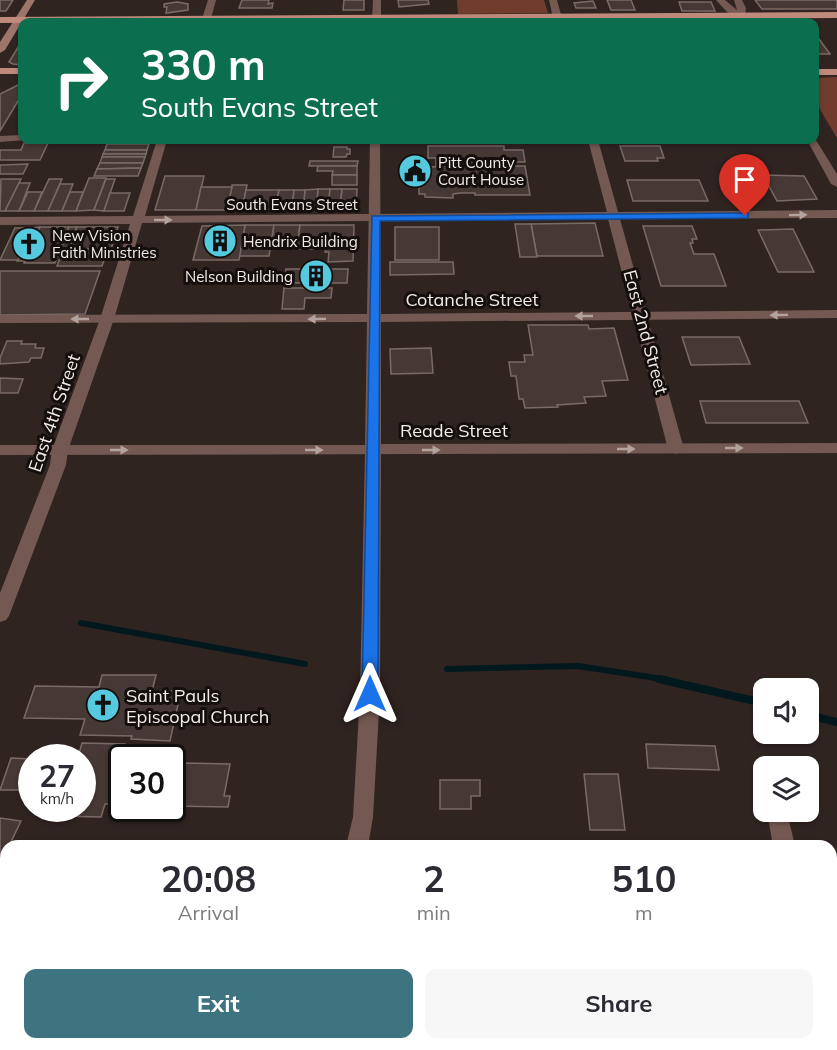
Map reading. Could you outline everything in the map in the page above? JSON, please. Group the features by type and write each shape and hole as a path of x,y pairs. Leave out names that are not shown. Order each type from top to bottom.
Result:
{"main road":[{"path":"20,18 31,0"},
{"path":"766,18 837,15"},
{"path":"0,20 18,19"},
{"path":"0,50 18,21"},
{"path":"0,71 18,71"},
{"path":"819,72 837,72"}],"street":[{"path":"207,18 212,0"},
{"path":"377,0 377,18"},
{"path":"553,0 558,18"},
{"path":"720,0 729,10 741,18"},
{"path":"738,0 743,18"},
{"path":"0,139 18,138"},
{"name":"East 4th Street","path":"0,616 58,465 60,450 107,319 135,220 161,144"},
{"path":"358,840 363,818 370,694 375,144"},
{"name":"East 2nd Street","path":"594,144 676,449"},
{"path":"814,144 837,184"},
{"name":"South Evans Street","path":"0,221 837,214"},
{"name":"Cotanche Street","path":"0,319 837,314"},
{"name":"Reade Street","path":"0,450 837,448"},
{"path":"779,822 783,840"}],"shaded area":[{"path":"457,0 544,0 548,13 458,14"},
{"path":"837,77 837,138 819,108 819,78"}],"building":[{"path":"0,0 13,0 6,11 0,11"},
{"path":"242,0 269,0 268,4 273,3 272,8 239,8"},
{"path":"344,0 364,0 364,10 343,10"},
{"path":"398,0 428,0 429,4 399,7"},
{"path":"607,0 631,0 635,10 611,10"},
{"path":"755,0 837,0 837,9 762,9"},
{"path":"593,1 596,8 576,8 574,3"},
{"path":"177,2 188,4 188,10 166,13 167,7 164,7 164,4"},
{"path":"679,2 711,2 715,11 682,11"},
{"path":"819,39 830,54 819,54"},
{"path":"18,47 18,65 9,62"},
{"path":"18,85 18,101 0,131 0,94"},
{"path":"24,144 48,144 40,160 0,160 0,150 21,150"},
{"path":"107,144 149,144 147,150 105,150"},
{"path":"428,146 504,146 504,150 523,150 525,162 512,162 513,166 525,166 530,195 460,193 453,194 453,198 425,197 425,194 419,194 419,187 411,187 411,173 419,173 420,166 436,167 436,158 428,158"},
{"path":"620,146 660,146 664,158 657,158 658,161 625,161"},
{"path":"334,147 347,147 350,149 350,154 346,157 333,157"},
{"path":"105,150 147,150 146,154 103,154"},
{"path":"103,154 146,154 145,157 102,157"},
{"path":"102,157 145,157 143,163 100,163"},
{"path":"310,161 358,161 357,166 309,166"},
{"path":"100,163 143,163 141,168 97,169"},
{"path":"28,164 23,174 0,174 0,165"},
{"path":"318,166 357,166 357,175 332,175 333,171 317,171"},
{"path":"141,168 138,176 94,176 97,169"},
{"path":"332,175 357,175 357,185 332,185"},
{"path":"763,175 804,176 817,199 777,201"},
{"path":"165,176 204,176 196,210 155,210"},
{"path":"89,178 106,178 94,210 76,211"},
{"path":"1,179 21,179 5,211 0,211"},
{"path":"49,179 62,179 48,211 34,211"},
{"path":"106,179 115,179 104,211 94,210"},
{"path":"627,180 699,180 708,201 633,201"},
{"path":"19,183 30,183 19,211 5,211"},
{"path":"60,184 73,184 62,211 48,211"},
{"path":"232,185 247,185 242,210 227,210"},
{"path":"201,187 232,187 227,210 196,210"},
{"path":"318,189 330,189 328,209 316,209"},
{"path":"318,189 316,209 303,209 305,190"},
{"path":"330,189 342,189 340,209 328,209"},
{"path":"342,189 357,189 356,209 340,209"},
{"path":"246,190 279,190 275,209 242,210"},
{"path":"279,190 294,190 292,209 275,209"},
{"path":"294,190 305,190 303,209 292,209"},
{"path":"28,192 42,192 34,211 19,211"},
{"path":"70,192 83,192 76,211 62,211"},
{"path":"110,193 130,193 124,211 104,211"},
{"path":"595,223 603,256 537,256 531,224"},
{"path":"515,224 531,224 537,257 520,257"},
{"path":"245,225 274,225 269,256 239,256"},
{"name":"Hendrix Building","path":"245,225 239,260 193,260 202,226"},
{"path":"274,225 300,225 297,247 271,248"},
{"path":"300,225 354,225 353,261 328,262 329,252 325,252 326,249 297,249"},
{"path":"643,226 692,226 697,239 692,239 693,243 690,243 694,254 714,254 726,286 661,286"},
{"name":"New Vision Faith Ministries","path":"40,227 26,261 17,261 32,228"},
{"path":"40,227 69,227 55,263 24,263"},
{"path":"69,227 77,227 69,249 61,249"},
{"path":"77,227 88,227 79,249 69,249"},
{"path":"88,227 99,227 91,249 79,249"},
{"path":"99,227 118,227 111,249 91,249"},
{"path":"395,227 439,227 439,260 395,260"},
{"path":"15,228 32,228 18,260 0,260"},
{"path":"793,229 814,272 778,272 758,230"},
{"path":"107,252 102,266 57,266 62,253"},
{"path":"390,262 453,262 454,274 390,275"},
{"name":"Nelson Building","path":"286,269 348,269 347,283 284,283"},
{"path":"0,271 100,271 85,314 0,315"},
{"path":"284,288 332,288 331,298 305,298 304,309 282,309"},
{"path":"528,325 588,325 589,329 614,328 628,380 602,381 606,396 584,397 586,403 525,408 523,399 519,399 516,376 511,376 509,362 525,362 524,355 533,355"},
{"path":"682,337 739,337 750,364 691,365"},
{"path":"7,341 22,341 21,344 36,344 35,348 44,348 41,358 31,358 29,362 0,364"},
{"path":"431,348 433,373 391,374 390,349"},
{"path":"0,378 23,379 18,393 0,393"},
{"path":"700,401 799,401 808,423 706,423"},
{"name":"Saint Pauls Episcopal Church","path":"102,675 156,675 152,691 181,691 170,741 131,739 132,736 80,735 85,719 24,718 35,686 99,687"},
{"path":"82,743 125,744 108,744 108,804 105,804 101,817 96,817 96,744"},
{"path":"646,744 715,746 719,770 648,768"},
{"path":"11,758 18,758 18,790 0,790"},
{"path":"186,763 230,764 224,796 230,796 228,807 186,806"},
{"path":"584,774 618,774 625,830 590,830"},
{"path":"440,780 480,780 480,796 471,796 471,809 440,809"},
{"path":"0,818 21,822 12,840 0,840"}],"waterway":[{"path":"81,623 305,664"},
{"path":"447,669 578,666 669,680"},
{"path":"659,679 753,700"},
{"path":"819,718 837,722"}],"place":[{"name":"Pitt County Court House","path":"415,171"},
{"name":"Hendrix Building","path":"220,241"},
{"name":"New Vision Faith Ministries","path":"29,244"},
{"name":"Nelson Building","path":"316,276"},
{"name":"Saint Pauls Episcopal Church","path":"103,705"}],"route":[{"path":"370,694 375,218 745,216"}]}
